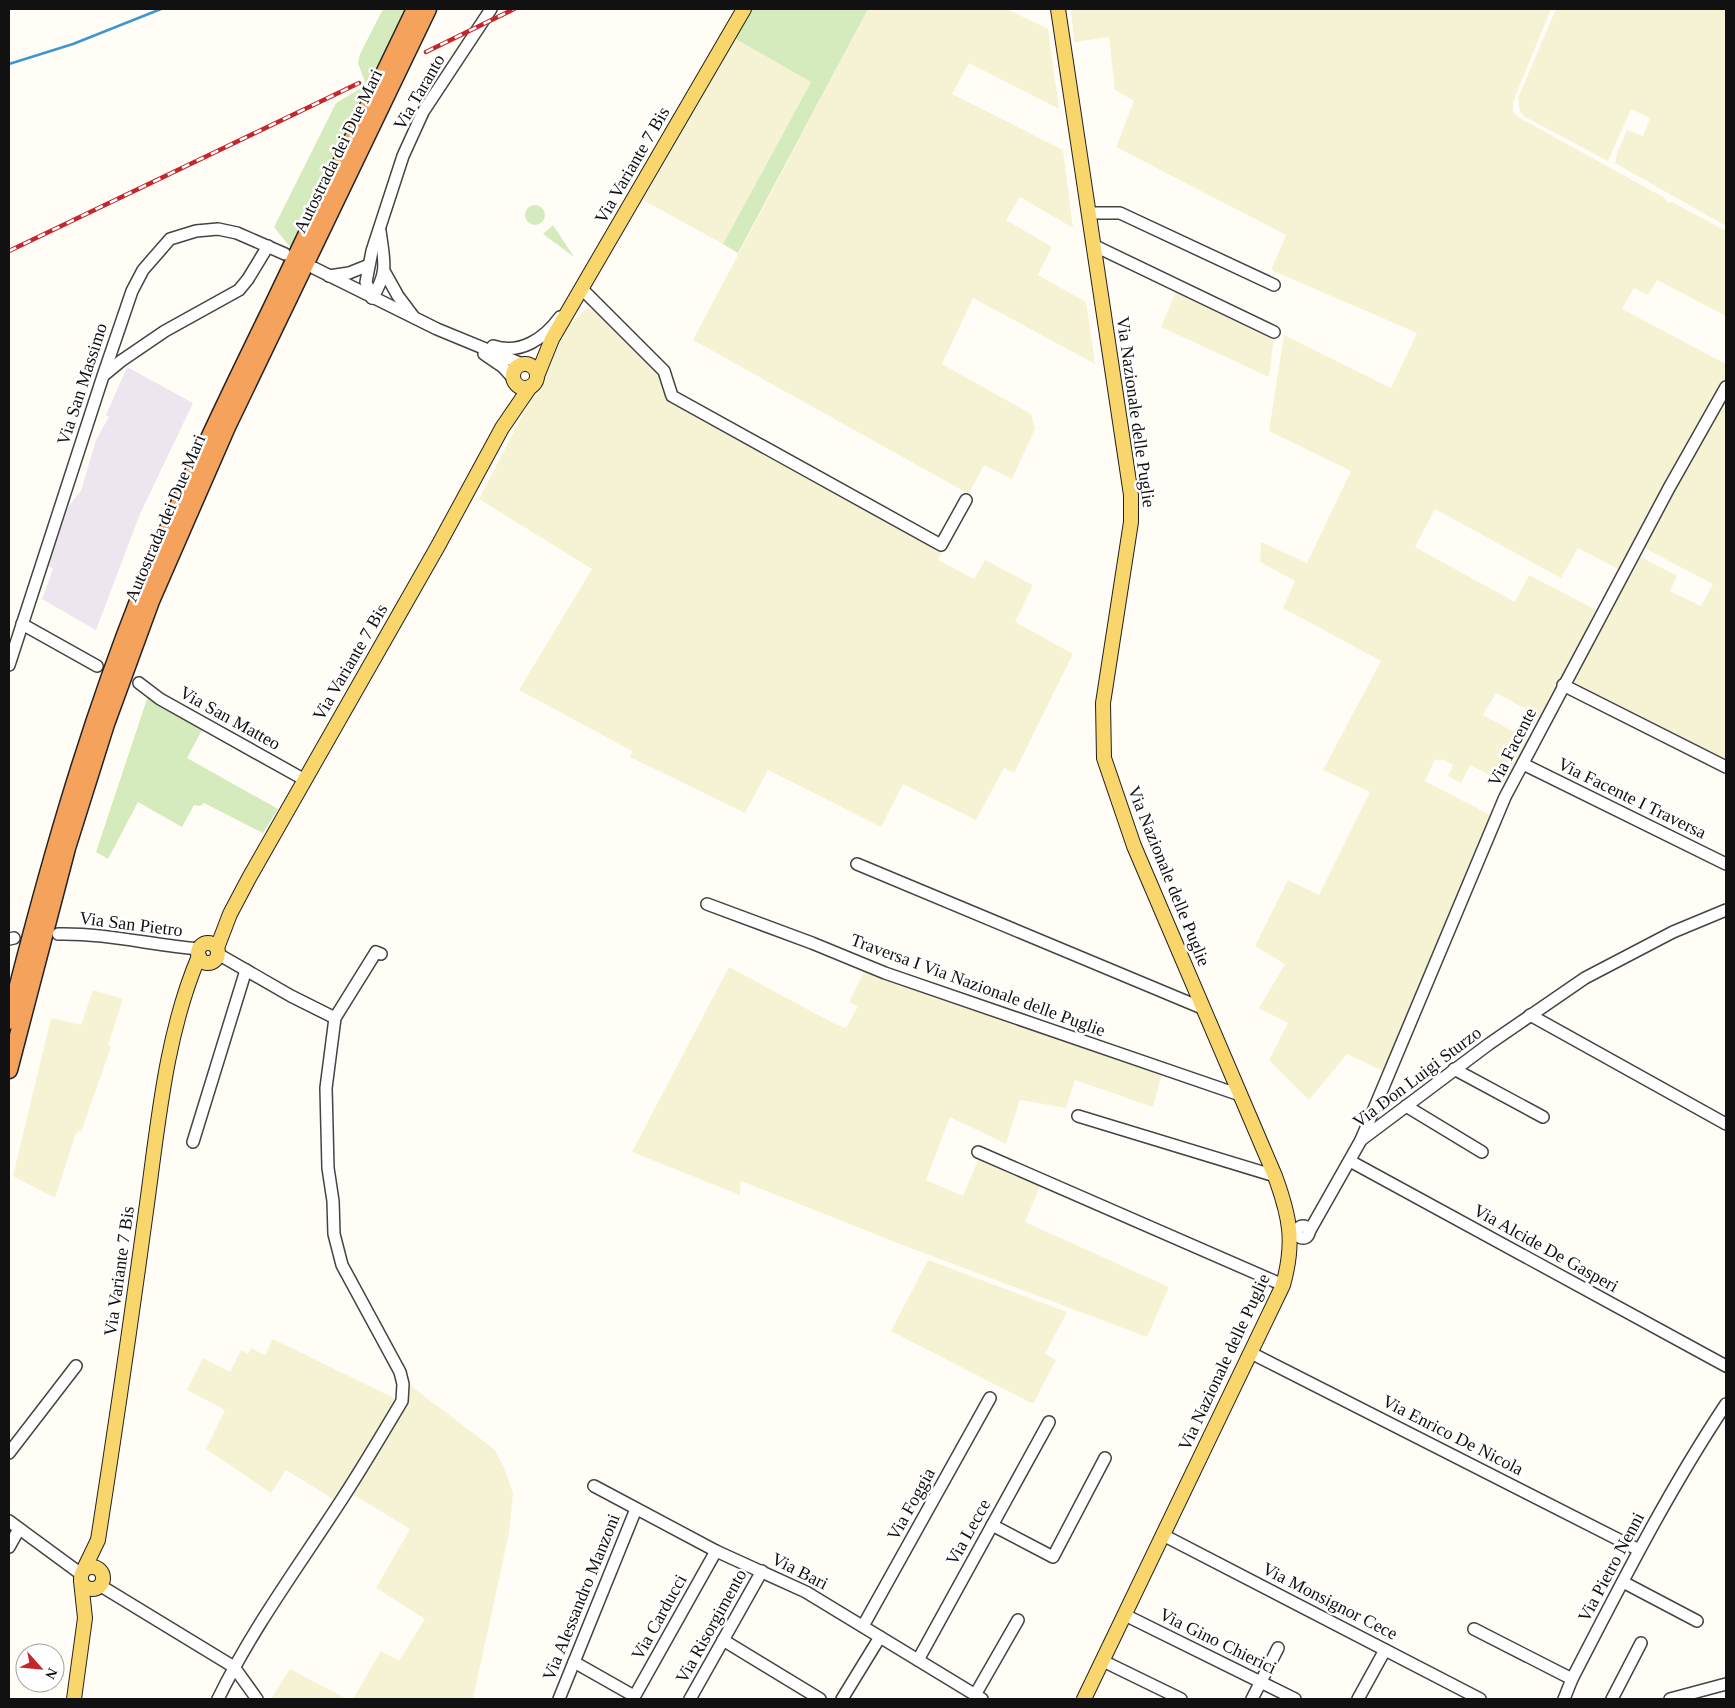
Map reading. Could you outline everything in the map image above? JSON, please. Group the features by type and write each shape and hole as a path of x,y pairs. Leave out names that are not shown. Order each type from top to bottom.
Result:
{"highway":[{"name":"Autostrada dei Due Mari","path":"9,1022 71,791 113,667 140,597 212,430 415,9"},
{"name":"Autostrada dei Due Mari","path":"9,1070 72,830 106,724 151,602 227,427 428,9"}],"main road":[{"name":"Via Variante 7 Bis","path":"100,1582 98,1540 158,1122 174,1033 181,1008 208,952 438,546 502,428 533,382 552,339 572,303 744,9"},
{"name":"Via Nazionale delle Puglie","path":"1059,10 1131,504 1131,522 1103,703 1104,758 1134,846 1275,1176 1288,1215 1290,1254 1283,1285 1084,1699"},
{"name":"Via Variante 7 Bis","path":"523,364 552,339"},
{"path":"523,364 534,369 533,382 522,388 514,380 516,368 523,364"},
{"name":"Via Variante 7 Bis","path":"502,428 514,380"},
{"name":"Via Variante 7 Bis","path":"82,1575 98,1540"},
{"path":"82,1575 94,1566 100,1582 85,1618"},
{"path":"82,1575 86,1588 100,1582"},
{"path":"74,1699 85,1618 82,1575"}],"street":[{"name":"Via Taranto","path":"372,298 366,282 379,227 403,156 423,112 492,9"},
{"path":"1089,213 1120,213 1274,285"},
{"name":"Via Taranto","path":"372,298 382,283 384,271 379,227"},
{"name":"Via San Massimo","path":"9,665 17,629 132,291 143,270 170,239 196,231 218,229 237,233 285,254"},
{"path":"1094,244 1274,332"},
{"path":"103,376 121,361 166,331 239,290 268,246"},
{"path":"329,276 349,274 370,265"},
{"path":"314,268 414,318 523,364"},
{"name":"Via Taranto","path":"384,271 398,296 414,318"},
{"path":"581,288 664,371 672,396 941,545 966,500"},
{"path":"459,338 467,338 501,349 518,349 536,341 572,303"},
{"path":"459,338 496,362 514,380"},
{"name":"Via Facente","path":"1361,1140 1505,797 1668,488 1726,386"},
{"path":"17,629 97,666"},
{"name":"Via San Matteo","path":"139,683 160,698 305,780"},
{"path":"1563,685 1726,767"},
{"name":"Via Facente I Traversa","path":"1523,764 1726,864"},
{"path":"857,864 1202,1008"},
{"name":"Traversa I Via Nazionale delle Puglie","path":"707,904 812,943 885,973 1240,1095"},
{"name":"Via Don Luigi Sturzo","path":"1290,1254 1361,1140 1454,1069 1585,978 1673,932 1726,910"},
{"name":"Via San Pietro","path":"58,934 106,935 158,946 208,952"},
{"path":"208,952 246,970 335,1018"},
{"path":"218,1699 234,1667 274,1600 344,1495 402,1401 403,1384 400,1372 342,1265 334,1234 333,1201 328,1168 326,1088 335,1018 376,952 381,954"},
{"path":"193,1142 246,970"},
{"path":"1530,1015 1726,1124"},
{"path":"1454,1069 1543,1117"},
{"path":"1406,1106 1482,1152"},
{"path":"1078,1116 1275,1176"},
{"path":"978,1152 1283,1285"},
{"name":"Via Alcide De Gasperi","path":"1350,1160 1726,1366"},
{"path":"1288,1215 1305,1232"},
{"name":"Via Enrico De Nicola","path":"1251,1353 1639,1550"},
{"path":"9,1453 76,1366"},
{"name":"Via Foggia","path":"863,1626 990,1398"},
{"name":"Via Pietro Nenni","path":"1564,1699 1572,1679 1639,1550 1694,1453 1726,1404"},
{"name":"Via Lecce","path":"918,1660 1048,1422"},
{"path":"992,1525 1053,1556 1105,1458"},
{"name":"Via Bari","path":"594,1486 716,1552 806,1592 918,1660 972,1696"},
{"name":"Via Alessandro Manzoni","path":"559,1699 636,1509"},
{"path":"9,1521 82,1575"},
{"path":"9,1547 19,1529"},
{"name":"Via Monsignor Cece","path":"1163,1535 1480,1699"},
{"name":"Via Carducci","path":"634,1698 716,1552"},
{"name":"Via Risorgimento","path":"690,1699 762,1571"},
{"path":"100,1582 234,1667 257,1699"},
{"path":"1622,1582 1697,1621"},
{"name":"Via Gino Chierici","path":"1125,1615 1295,1699"},
{"path":"972,1696 1018,1620"},
{"path":"1474,1629 1572,1679"},
{"path":"842,1699 880,1637"},
{"path":"723,1640 820,1699"},
{"path":"1612,1699 1642,1644"},
{"path":"1252,1699 1278,1648"},
{"path":"1358,1699 1385,1650"},
{"path":"1103,1661 1181,1699"},
{"path":"574,1662 634,1698"},
{"path":"1670,1699 1726,1684"}],"shaded area":[{"path":"868,9 1007,9 1048,29 1059,109 969,63 952,94 1063,150 1073,228 1020,197 1006,220 1052,247 1038,275 1086,302 1095,364 973,298 942,364 1031,414 1035,429 1012,479 984,465 969,494 693,340"},
{"path":"1071,9 1551,9 1513,102 1513,112 1518,117 1663,197 1668,203 1672,202 1726,231 1726,316 1657,280 1648,295 1634,288 1622,309 1726,364 1726,377 1620,570 1578,548 1561,578 1435,509 1415,547 1515,602 1529,575 1596,610 1542,718 1496,693 1483,715 1529,740 1507,784 1470,765 1461,783 1448,776 1453,765 1442,759 1440,761 1435,759 1425,781 1492,816 1385,1072 1347,1054 1309,1100 1269,1060 1288,1023 1259,1008 1285,964 1255,946 1288,880 1319,895 1370,792 1323,770 1381,661 1283,608 1295,581 1260,562 1261,542 1307,563 1351,471 1269,431 1284,335 1391,388 1417,333 1271,270 1286,235 1116,147 1134,101 1115,90 1109,37 1074,42"},
{"path":"1556,9 1726,9 1726,226 1615,163 1617,153 1627,130 1643,136 1650,118 1631,109 1608,161 1525,117 1520,112 1518,98"},
{"path":"734,38 811,82 723,244 643,200"},
{"path":"1177,289 1274,337 1269,377 1161,327"},
{"path":"586,309 595,309 660,371 666,400 942,552 938,560 974,579 985,560 1033,585 1015,622 1073,654 1014,773 1004,768 976,820 903,784 881,827 768,770 745,813 630,757 632,751 519,690 592,569 479,499 569,325"},
{"path":"127,367 193,403 140,514 96,630 42,599 53,569 48,566 68,507 81,491 96,440 109,417 106,415"},
{"path":"1726,398 1726,762 1571,685 1639,556 1677,576 1670,591 1701,606 1713,584 1644,548"},
{"path":"729,967 835,1024 846,1028 858,1006 849,1002 865,970 1162,1074 1153,1107 1075,1080 1066,1108 1020,1100 1006,1144 950,1117 926,1180 963,1196 978,1160 1040,1186 1025,1222 1169,1287 1147,1337 900,1244 741,1181 740,1195 632,1152"},
{"path":"93,990 123,999 108,1045 111,1047 81,1132 78,1131 75,1136 55,1198 13,1176 51,1018 81,1025"},
{"path":"928,1260 1067,1312 1045,1354 1056,1360 1033,1404 891,1331"},
{"path":"273,1339 398,1400 338,1502 286,1470 271,1493 206,1449 225,1410 187,1390 203,1358 230,1372 241,1350 248,1354 251,1348 265,1355"},
{"path":"411,1386 494,1449 504,1468 513,1493 509,1533 473,1699 353,1699 381,1651 399,1661 425,1619 376,1588 410,1529 351,1493 406,1388"},
{"path":"290,1669 347,1699 271,1699"}],"green space":[{"path":"383,9 405,9 290,247 274,227 336,103 366,85 358,63 360,54"},
{"path":"751,9 868,9 738,253 723,244 811,82 734,38"},
{"path":"531,205 539,205 545,211 545,219 539,225 531,225 525,219 525,211"},
{"path":"553,225 574,257 543,234"},
{"path":"148,696 203,728 187,758 278,809 263,833 204,803 200,806 194,805 182,827 138,802 108,859 96,852"}],"waterway":[{"path":"9,64 73,44 161,9"}],"railway":[{"path":"426,52 514,9"},
{"path":"9,251 359,83"}]}
